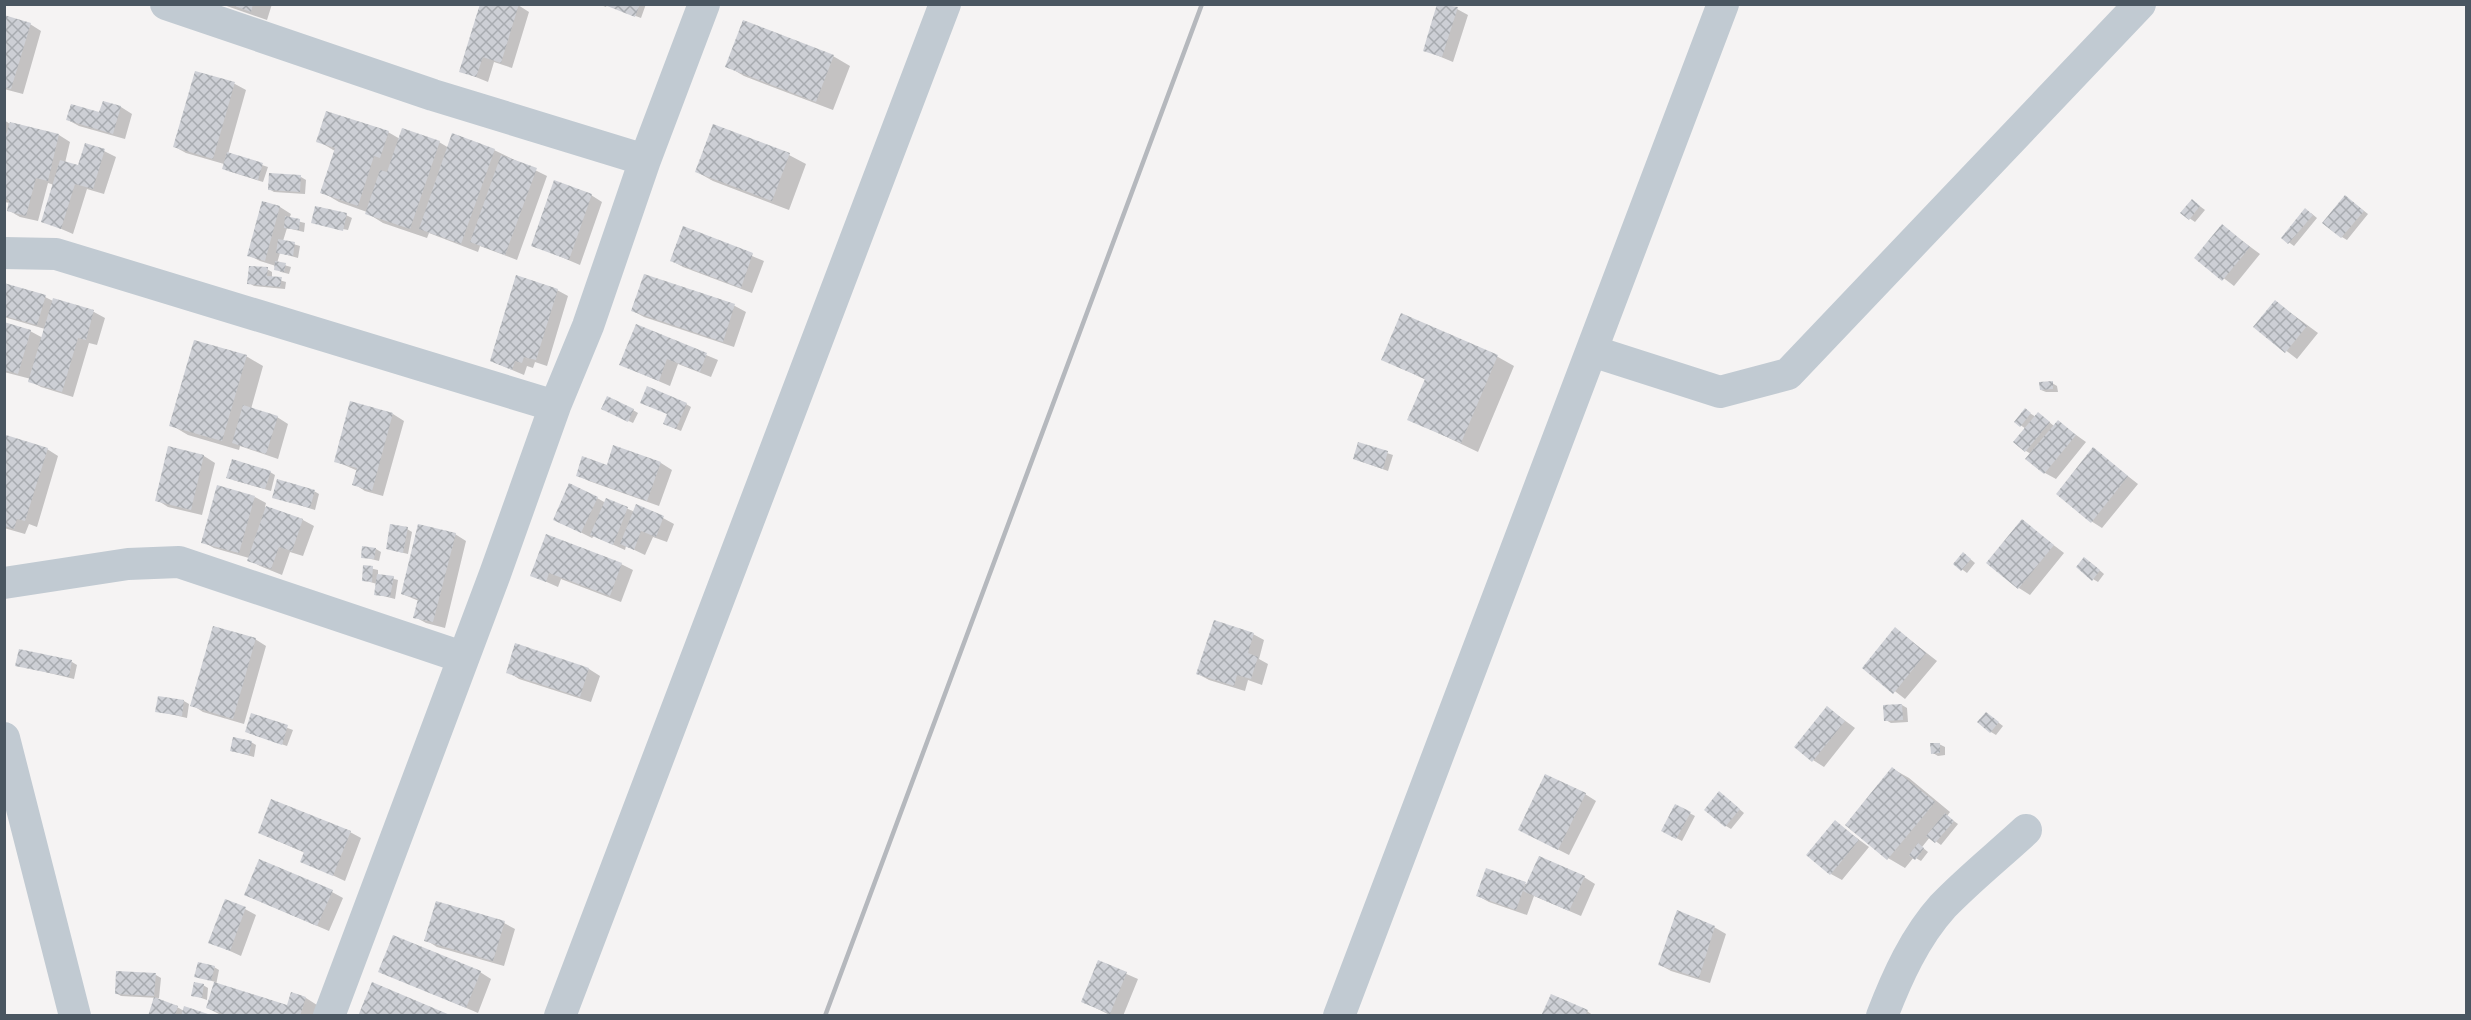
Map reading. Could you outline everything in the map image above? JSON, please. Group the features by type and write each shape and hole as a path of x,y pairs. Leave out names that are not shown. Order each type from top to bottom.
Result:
{"street":[{"path":"166,4 433,95 645,160"},
{"path":"329,1016 511,530 555,405 588,326 645,160 704,4"},
{"path":"560,1016 945,4"},
{"path":"1339,1016 1723,4"},
{"path":"1592,351 1720,392 1788,374 2140,4"},
{"path":"4,253 56,254 555,405"},
{"path":"4,583 128,564 179,562 462,657"},
{"path":"4,738 75,1016"},
{"path":"1882,1016 1917,941 1943,906 2026,830"}],"building":[{"path":"229,4 253,4 251,12"},
{"path":"480,4 519,4 501,63 483,57 476,77 459,72"},
{"path":"602,4 640,4 635,17"},
{"path":"1437,4 1458,7 1442,57 1423,51"},
{"path":"4,15 31,23 11,89 4,87"},
{"path":"743,20 834,55 816,102 725,67"},
{"path":"195,71 235,82 213,159 173,147"},
{"path":"103,101 121,106 113,134 66,120 71,104 99,112"},
{"path":"326,111 389,131 380,158 374,156 358,206 320,193 335,148 316,142"},
{"path":"10,122 59,134 48,181 36,178 26,216 7,211 9,200 4,199 4,141"},
{"path":"713,124 790,153 772,201 695,172"},
{"path":"402,128 440,141 410,229 365,214 380,170 387,172"},
{"path":"452,133 495,149 461,244 419,229"},
{"path":"85,143 105,149 93,189 75,184 61,229 41,222 60,160 78,165"},
{"path":"227,152 263,163 258,180 222,169"},
{"path":"501,155 537,168 505,255 470,242"},
{"path":"269,173 301,175 300,192 268,190"},
{"path":"554,180 592,194 569,260 531,246"},
{"path":"2345,195 2364,211 2341,238 2322,223"},
{"path":"2192,199 2200,206 2189,220 2180,213"},
{"path":"262,201 280,206 265,261 247,256"},
{"path":"315,206 347,213 343,231 311,223"},
{"path":"2305,208 2313,215 2288,244 2281,238"},
{"path":"285,216 300,219 299,230 284,228"},
{"path":"2222,224 2250,247 2222,281 2194,258"},
{"path":"683,226 753,253 741,288 670,261"},
{"path":"278,239 295,242 293,256 276,253"},
{"path":"275,261 286,263 284,272 274,270"},
{"path":"249,266 268,267 267,276 282,277 280,287 247,284"},
{"path":"644,274 735,304 723,342 631,311"},
{"path":"516,275 558,289 536,360 524,357 522,363 515,361 512,370 490,361"},
{"path":"4,283 46,295 37,325 4,316"},
{"path":"53,298 94,310 86,340 78,338 62,392 28,382"},
{"path":"2275,300 2307,326 2285,353 2253,327"},
{"path":"1401,313 1498,355 1461,443 1407,420 1425,379 1381,360"},
{"path":"4,322 31,330 18,374 4,370"},
{"path":"636,324 707,353 700,372 667,359 659,381 619,365"},
{"path":"194,340 247,355 222,441 169,426"},
{"path":"2053,381 2053,389 2040,390 2039,382"},
{"path":"647,386 687,403 676,429 663,424 667,414 640,403"},
{"path":"607,396 634,409 628,422 601,409"},
{"path":"350,401 393,413 372,491 352,485 357,468 334,462"},
{"path":"243,405 278,416 266,454 232,443"},
{"path":"2025,408 2031,413 2020,427 2014,422"},
{"path":"2038,412 2050,422 2025,452 2013,442"},
{"path":"2058,420 2076,435 2044,474 2025,459"},
{"path":"6,435 48,448 25,521 17,519 14,529 5,526"},
{"path":"1358,442 1388,451 1383,469 1353,459"},
{"path":"613,445 661,462 647,501 576,476 582,456 607,465"},
{"path":"168,446 204,455 191,510 155,501"},
{"path":"2093,447 2128,476 2091,523 2056,494"},
{"path":"232,459 271,471 265,489 226,478"},
{"path":"277,479 315,490 310,508 272,498"},
{"path":"569,483 598,497 581,533 553,520"},
{"path":"217,485 255,496 239,553 201,543"},
{"path":"606,498 628,507 613,545 590,535"},
{"path":"636,504 664,516 656,537 641,531 634,550 620,544"},
{"path":"266,506 303,519 292,551 279,547 271,569 247,561"},
{"path":"2022,519 2054,545 2018,589 1986,563"},
{"path":"390,524 408,527 403,553 386,549"},
{"path":"418,524 456,533 433,622 413,618 418,599 401,594"},
{"path":"546,534 622,563 610,596 549,573 546,582 530,576"},
{"path":"362,546 376,548 374,559 361,558"},
{"path":"1963,552 1971,559 1961,571 1953,564"},
{"path":"2084,557 2100,570 2092,581 2076,567"},
{"path":"363,565 373,566 372,582 362,581"},
{"path":"377,574 394,576 390,597 374,595"},
{"path":"1214,620 1254,633 1248,653 1258,657 1251,679 1237,675 1234,686 1196,674"},
{"path":"213,626 256,638 233,719 190,706"},
{"path":"1895,627 1926,653 1893,694 1862,668"},
{"path":"515,643 589,668 580,697 506,673"},
{"path":"19,649 72,660 69,677 15,666"},
{"path":"158,696 184,700 182,716 155,712"},
{"path":"1902,704 1903,720 1884,721 1883,705"},
{"path":"1827,706 1845,721 1812,762 1794,747"},
{"path":"1986,712 1999,722 1990,733 1977,722"},
{"path":"251,713 288,725 282,745 245,732"},
{"path":"233,737 252,741 249,755 230,751"},
{"path":"1930,743 1940,743 1940,753 1931,754"},
{"path":"1892,767 1935,802 1887,860 1845,825"},
{"path":"1545,774 1586,793 1558,850 1518,830"},
{"path":"1719,791 1740,809 1725,827 1704,810"},
{"path":"271,799 351,831 333,876 300,862 304,852 258,833"},
{"path":"1675,804 1691,812 1676,839 1661,831"},
{"path":"1945,813 1954,821 1935,843 1926,836"},
{"path":"1835,820 1859,840 1830,875 1806,855"},
{"path":"1918,843 1924,848 1915,860 1909,855"},
{"path":"1539,856 1585,876 1569,911 1523,891"},
{"path":"259,859 333,890 317,926 244,895"},
{"path":"1486,868 1526,882 1516,910 1476,896"},
{"path":"225,899 246,907 230,951 208,943"},
{"path":"436,901 505,921 493,961 424,941"},
{"path":"1677,910 1715,926 1699,978 1658,965"},
{"path":"393,935 481,971 466,1008 378,972"},
{"path":"1098,960 1127,972 1110,1014 1081,1002"},
{"path":"198,962 215,966 211,981 194,977"},
{"path":"116,971 156,973 154,996 115,994"},
{"path":"194,982 204,984 202,998 191,996"},
{"path":"214,982 287,1005 291,992 306,997 300,1016 228,1016 206,1008"},
{"path":"372,982 450,1015 450,1016 358,1016"},
{"path":"1551,994 1588,1010 1585,1016 1541,1016"},
{"path":"154,997 178,1006 175,1016 148,1016"},
{"path":"184,1006 211,1015 211,1016 181,1016"}],"railway":[{"path":"825,1016 1202,4"}]}
